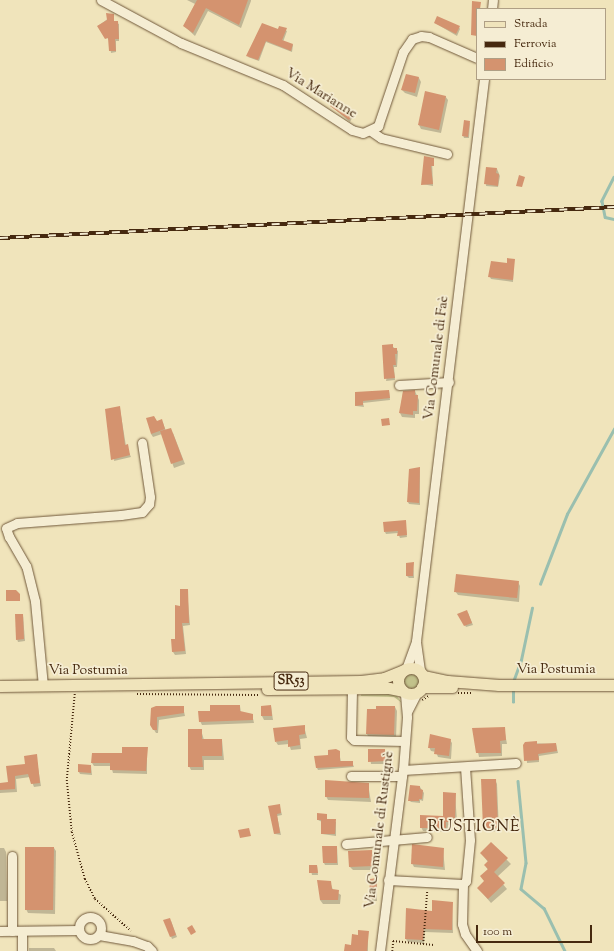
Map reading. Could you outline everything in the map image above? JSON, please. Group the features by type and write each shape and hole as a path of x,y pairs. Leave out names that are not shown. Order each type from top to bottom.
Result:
{"main road":[{"path":"404,691 398,680 405,670 413,668 420,686"},
{"name":"Via Postumia","path":"0,686 176,686 361,681 388,677 405,670"},
{"name":"Via Postumia","path":"176,686 218,689 352,690 389,688 404,691 420,686 614,685"}],"street":[{"name":"Via Marianne","path":"101,0 182,43 283,85 352,130 363,133 371,131"},
{"path":"447,154 381,138 371,131 378,126 403,52 412,39 421,36 429,37 476,58"},
{"name":"Via Comunale di Faè","path":"420,686 416,641 449,382 484,80"},
{"path":"399,385 449,382"},
{"path":"43,686 36,601 26,566 5,530 17,523 122,516 142,512 149,504 150,497 142,443"},
{"name":"Via Comunale di Faè","path":"405,670 416,641"},
{"name":"Via Comunale di Rustignè","path":"407,712 420,686"},
{"path":"352,690 350,737 354,740 405,741"},
{"name":"Via Comunale di Rustignè","path":"380,951 405,741 407,712 404,691"},
{"path":"351,776 516,763"},
{"path":"465,767 470,840 466,881 464,884 462,924 465,934 477,951"},
{"path":"346,844 427,837"},
{"path":"12,856 12,931"},
{"path":"388,880 464,884"},
{"path":"100,933 100,923 92,916 82,920 79,930 82,936 89,939 100,933 140,944 152,951"},
{"path":"0,931 79,930"},
{"path":"22,931 22,951"}],"path":[{"path":"420,686 431,695"},
{"path":"68,692 80,692"},
{"path":"75,692 67,780 72,832 85,879 95,899 138,937 140,944"},
{"path":"451,693 473,693"},
{"path":"132,694 263,695"},
{"path":"423,944 428,883"},
{"path":"392,951 393,941 434,945"}],"green space":[{"path":"412,672 419,675 422,682 419,689 412,692 405,689 402,682 405,675"},
{"path":"361,693 390,693 397,696 402,703 394,697 361,696"}],"building":[{"path":"197,0 248,0 239,25 206,8 193,33 183,26"},
{"path":"472,1 481,2 480,8 476,8 476,36 471,35"},
{"path":"106,13 114,14 114,21 118,21 119,39 115,39 116,51 109,51 108,38 105,39 97,26 107,20"},
{"path":"437,16 460,26 456,34 434,23"},
{"path":"262,23 278,29 279,26 287,28 282,40 293,44 291,51 266,41 258,60 246,56"},
{"path":"406,74 419,77 415,93 401,90"},
{"path":"425,91 446,96 439,130 418,125"},
{"path":"334,101 353,114 349,120 330,106"},
{"path":"464,120 470,121 468,137 462,136"},
{"path":"424,156 434,158 434,166 431,166 433,184 421,185"},
{"path":"486,167 497,168 496,173 499,174 498,186 484,184"},
{"path":"519,175 525,177 522,187 516,186"},
{"path":"507,258 515,259 513,280 488,277 491,261 507,263"},
{"path":"393,344 393,348 397,348 397,354 395,354 396,365 393,365 395,378 384,379 382,345"},
{"path":"389,390 390,398 363,401 363,405 355,406 355,392"},
{"path":"415,390 415,395 418,395 417,411 413,411 413,415 399,413 403,391"},
{"path":"120,406 125,445 128,444 130,455 111,460 105,409"},
{"path":"154,416 157,421 162,419 165,429 151,434 146,418"},
{"path":"389,418 390,425 382,426 381,419"},
{"path":"171,428 183,460 171,464 160,431"},
{"path":"420,467 419,503 407,502 409,469"},
{"path":"406,520 407,535 397,536 398,531 384,532 383,522"},
{"path":"414,562 413,576 406,576 406,563"},
{"path":"456,574 519,581 517,598 454,592"},
{"path":"180,589 188,589 189,623 182,623 185,651 172,652 171,639 175,639 175,605 180,606"},
{"path":"6,590 16,590 20,594 20,601 6,601"},
{"path":"467,610 472,623 464,626 457,614"},
{"path":"15,614 23,614 24,639 16,640"},
{"path":"210,705 240,705 240,711 253,714 253,720 199,722 198,711 210,711"},
{"path":"271,705 272,716 261,716 261,706"},
{"path":"156,706 184,706 184,713 157,717 157,730 153,730 150,725 151,708"},
{"path":"376,706 395,706 394,735 366,734 367,709 376,709"},
{"path":"305,725 305,734 299,735 300,745 288,747 288,740 275,742 273,728"},
{"path":"505,727 506,740 500,741 501,753 476,753 472,728"},
{"path":"188,729 202,729 202,739 222,739 222,756 202,756 203,767 188,767"},
{"path":"430,734 451,739 449,756 434,754 435,748 428,748"},
{"path":"537,741 537,744 556,743 557,751 538,754 539,760 524,761 523,745 525,742"},
{"path":"122,747 148,747 146,771 110,770 110,763 91,763 92,753 122,753"},
{"path":"336,749 340,751 340,761 353,761 353,766 316,768 314,756 328,755 328,750"},
{"path":"368,749 385,749 385,761 368,762"},
{"path":"37,754 40,783 31,784 28,774 15,776 15,789 0,790 0,783 8,782 6,766 25,764 24,756"},
{"path":"78,764 91,765 91,773 78,772"},
{"path":"481,779 496,779 498,828 483,828"},
{"path":"325,780 369,783 369,798 325,797"},
{"path":"410,785 420,786 420,789 423,790 422,799 419,799 419,801 408,801"},
{"path":"443,792 456,793 455,818 450,818 450,822 446,822 446,828 420,828 420,815 443,816"},
{"path":"280,804 281,813 277,814 280,833 274,834 268,806"},
{"path":"317,813 327,814 327,819 336,819 335,834 321,834 321,820 317,820"},
{"path":"249,828 251,836 240,838 238,830"},
{"path":"491,842 508,858 494,872 505,883 488,899 477,888 484,881 480,876 488,869 484,865 488,861 480,853"},
{"path":"412,844 444,848 443,867 411,864"},
{"path":"322,846 337,846 337,863 323,863"},
{"path":"25,847 54,847 53,910 25,910"},
{"path":"372,850 373,866 349,867 348,851"},
{"path":"309,865 317,865 318,873 309,873"},
{"path":"377,878 376,899 369,898 370,879"},
{"path":"317,880 331,881 332,889 339,890 338,900 320,900"},
{"path":"432,900 453,902 452,930 424,929 423,940 405,939 406,908 432,911"},
{"path":"170,918 176,935 170,937 163,920"},
{"path":"192,925 196,932 191,935 187,928"},
{"path":"358,930 369,931 367,951 344,951 345,944 351,945 352,934 358,935"}],"waterway":[{"path":"614,177 602,201 605,217 614,219"},
{"path":"540,584 567,514 614,429"},
{"path":"513,682 521,660 532,608"},
{"path":"513,687 513,702"},
{"path":"518,781 526,863 521,889 544,908 565,951"}],"railway":[{"path":"0,238 614,207"}],"district":[{"name":"RUSTIGNÈ","path":"474,828"}]}
